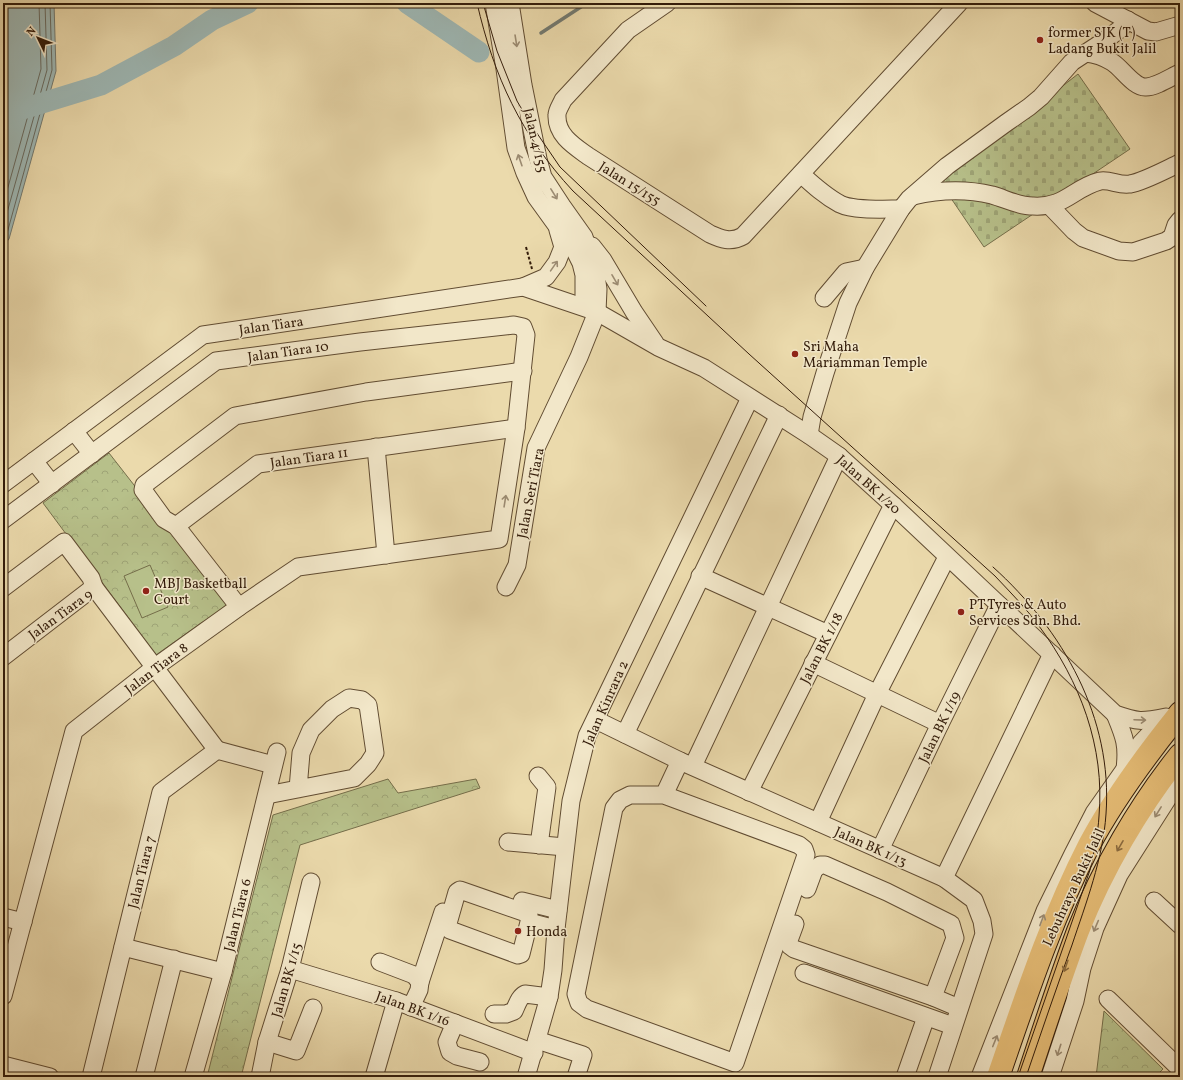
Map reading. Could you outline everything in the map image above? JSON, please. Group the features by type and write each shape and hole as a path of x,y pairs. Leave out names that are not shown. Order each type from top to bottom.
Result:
{"highway":[{"name":"Lebuhraya Bukit Jalil","path":"998,1077 1052,925 1090,845 1117,799 1173,715"},
{"name":"Lebuhraya Bukit Jalil","path":"1028,1077 1079,930 1105,871 1135,819 1159,782 1180,756"}],"street":[{"name":"Jalan 4/155","path":"494,3 516,148 525,173 536,196 582,263 590,309"},
{"name":"Jalan 4/155","path":"510,3 523,85 538,159 544,176 562,206 584,237 595,269 598,289 590,309"},
{"name":"Jalan 15/155","path":"667,3 628,30 563,100 557,115 561,132 572,145 710,234 725,241 738,239 743,236 959,3"},
{"path":"1095,3 1148,31 1156,32 1180,25"},
{"path":"809,435 812,417 825,373 848,303 865,268 901,209 912,196 947,166 1029,107 1041,97 1072,62 1107,39 1120,29 1128,20"},
{"path":"1086,53 1104,57 1113,62 1121,68 1134,83 1145,88 1180,73"},
{"path":"912,196 928,192 974,192 992,195 1013,203 1032,206 1050,206 1063,201 1087,186 1100,181 1108,180 1118,184 1129,184 1180,163"},
{"path":"801,174 817,188 841,205 866,210 901,209"},
{"path":"1050,206 1074,231 1083,238 1119,251 1133,252 1166,241 1172,237 1176,225 1180,220"},
{"path":"529,284 546,277 557,262 563,247 556,226"},
{"path":"584,237 603,260 634,312 658,347"},
{"path":"824,298 846,272 865,268"},
{"name":"Jalan Tiara","path":"3,484 203,335 529,284 590,309"},
{"name":"Jalan BK 1/20","path":"590,309 658,347 704,368 779,415 839,456 1115,714 1125,737 1127,755 1125,769"},
{"name":"Jalan Seri Tiara","path":"506,587 517,565 536,448 579,357 590,309"},
{"name":"Jalan Tiara 10","path":"3,520 216,361 360,342 514,325 523,327 526,335 516,428 499,539"},
{"path":"239,607 176,526 164,519 142,490 144,485 235,416 366,392 523,371"},
{"name":"Jalan Kinrara 2","path":"526,1077 549,997 570,801 587,736 750,398"},
{"path":"625,734 779,415"},
{"name":"Jalan Tiara 11","path":"176,526 258,464 516,428"},
{"path":"74,431 92,454"},
{"path":"376,447 386,555"},
{"path":"664,795 687,763 768,607 839,456"},
{"path":"34,461 52,484"},
{"name":"Jalan BK 1/18","path":"749,792 893,505"},
{"name":"Jalan Tiara 8","path":"3,996 74,731 154,668 298,567 499,539"},
{"path":"3,588 64,542 91,578 94,587"},
{"path":"818,822 877,694 947,557"},
{"path":"700,576 828,634"},
{"name":"Jalan Tiara 9","path":"3,656 94,587 217,750"},
{"name":"Jalan BK 1/19","path":"880,850 999,605"},
{"path":"944,878 1052,654"},
{"path":"813,663 940,724"},
{"path":"267,794 298,789 354,778 368,764 375,753 368,705 362,700 349,698 332,709 311,730 301,753 298,789"},
{"path":"980,1077 1045,911 1094,813 1125,769 1141,743 1180,708"},
{"name":"Jalan BK 1/20","path":"1115,714 1140,721 1173,715"},
{"name":"Jalan BK 1/13","path":"596,720 749,792 944,878 974,900 982,921 984,934 937,1077"},
{"name":"Jalan Tiara 6","path":"193,1077 223,972 275,758 217,750"},
{"name":"Jalan Tiara 7","path":"92,1077 161,792 217,750"},
{"path":"538,776 547,787 539,845"},
{"path":"1050,1077 1075,1001 1082,968 1095,928 1119,875 1180,779"},
{"path":"630,795 664,795 799,845 804,849 806,855 735,1063 587,1009 579,1003 576,994 614,808 620,800 630,795"},
{"path":"508,842 565,847"},
{"path":"933,997 955,938 951,924 887,892 825,866 820,865 814,870 788,943 790,946 933,997 959,1008"},
{"name":"Jalan BK 1/15","path":"260,1077 268,1042 290,968 311,882"},
{"path":"460,890 526,913 529,915 529,922 521,954 518,956 450,930 447,927 457,892 460,890"},
{"path":"522,901 558,910"},
{"path":"1154,901 1180,925"},
{"path":"374,1077 403,1004 419,990 420,982 443,912"},
{"path":"3,917 23,922"},
{"path":"529,922 556,929"},
{"path":"123,947 223,972"},
{"path":"144,1077 174,959"},
{"path":"380,962 414,975 420,982"},
{"name":"Jalan BK 1/16","path":"290,968 403,1004 455,1023 536,1046 583,1055 576,1077"},
{"path":"804,973 953,1026"},
{"path":"494,1014 506,1014 514,1011 522,995 525,994 549,997"},
{"path":"1108,1000 1180,1069"},
{"path":"268,1042 296,1051 313,1008"},
{"path":"905,1077 926,1017"},
{"path":"455,1023 447,1042 450,1052 457,1056 480,1062"},
{"path":"3,1065 50,1077"}],"path":[{"path":"526,247 529,284"}],"green space":[{"path":"1078,74 1130,149 984,247 940,182"},
{"path":"109,453 227,604 214,616 201,623 156,655 43,503"},
{"name":"MBJ Basketball Court","path":"150,565 168,607 142,618 124,576"},
{"path":"388,779 398,793 476,779 480,788 300,845 241,1077 207,1077 273,815"},
{"path":"1104,1011 1163,1069 1155,1077 1096,1077"}],"water":[{"path":"3,3 54,3 56,71 9,239 3,246"}],"waterway":[{"path":"3,115 101,85 174,46 212,20 248,3"},
{"path":"407,3 479,52"},
{"path":"541,33 587,3"}],"tram line":[{"path":"477,3 492,56 512,104 538,148 573,191 749,354 995,576 1034,619 1054,647 1067,669 1087,716 1098,765 1100,790 1098,830 1090,870 1018,1077"},
{"path":"483,3 497,51 517,101 560,167 706,306"},
{"path":"993,567 1018,592 1041,619 1061,648 1078,678 1092,710 1101,744 1106,778 1106,814 1098,864 1083,913 1026,1077"}],"place":[{"name":"former SJK (T) Ladang Bukit Jalil","path":"1040,40"},
{"name":"Sri Maha Mariamman Temple","path":"795,354"},
{"name":"MBJ Basketball Court","path":"146,591"},
{"name":"PT Tyres & Auto Services Sdn. Bhd.","path":"961,612"},
{"name":"Honda","path":"518,931"}]}
